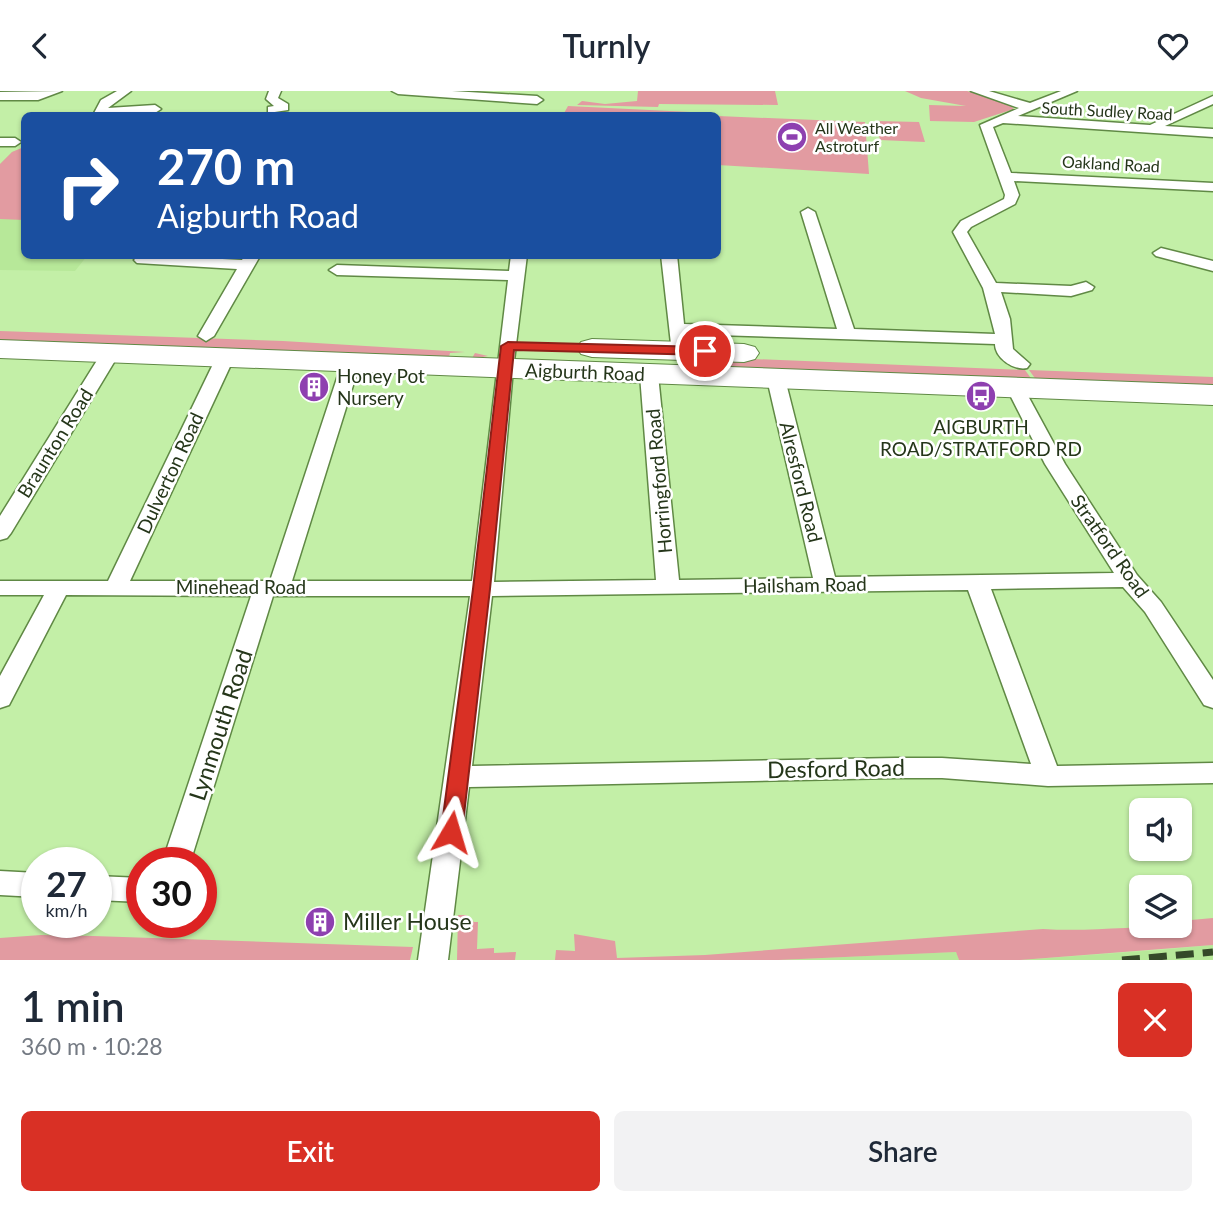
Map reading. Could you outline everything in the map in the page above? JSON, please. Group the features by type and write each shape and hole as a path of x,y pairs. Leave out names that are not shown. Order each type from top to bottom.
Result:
{"highway":[{"name":"Aigburth Road","path":"0,329 216,347 351,363 506,357 677,340 1014,364 1213,371"},
{"name":"Aigburth Road","path":"0,349 110,354 216,347 506,357 649,375 776,379 1014,364 1213,395"}],"street":[{"path":"0,96 38,96 56,91"},
{"path":"103,112 105,103 125,91"},
{"path":"272,110 284,107 272,99 275,91"},
{"path":"398,91 538,95"},
{"path":"977,91 1029,107"},
{"path":"1006,177 986,126 1071,91"},
{"path":"1153,129 1213,100"},
{"path":"130,112 157,110"},
{"name":"South Sudley Road","path":"1000,119 1213,133"},
{"path":"0,142 15,142"},
{"name":"Oakland Road","path":"1006,177 1213,187"},
{"name":"Stratford Road","path":"1006,177 1012,195 1010,201 966,224 960,232 991,286 1014,364 1055,464 1129,580 1153,607 1213,699"},
{"path":"808,212 847,333"},
{"path":"1170,253 1213,266"},
{"path":"434,954 482,589 518,259"},
{"path":"669,259 677,340"},
{"path":"143,263 249,260"},
{"name":"Dulverton Road","path":"116,588 216,347 249,260"},
{"path":"337,270 516,276"},
{"path":"991,286 1071,291 1086,287"},
{"name":"Aigburth Road","path":"677,340 847,333 1014,364"},
{"name":"Braunton Road","path":"0,533 110,354"},
{"name":"Lynmouth Road","path":"182,847 351,363"},
{"name":"Horringford Road","path":"649,375 668,587"},
{"name":"Alresford Road","path":"776,379 826,585"},
{"name":"Hailsham Road","path":"482,589 1129,580"},
{"path":"977,583 1048,776"},
{"name":"Minehead Road","path":"0,588 482,589"},
{"path":"0,699 59,588"},
{"name":"Desford Road","path":"458,777 895,768 942,768 1048,776 1213,773"},
{"path":"0,883 21,884"}],"shaded area":[{"path":"638,91 775,91 778,105 577,105 582,101 605,104 637,101"},
{"path":"905,91 967,91 1010,105 1014,109 974,122 930,121 929,105 966,106 921,98"},
{"path":"568,106 690,112 565,112"},
{"name":"All Weather Astroturf","path":"721,116 865,122 869,174 721,165"},
{"path":"876,121 919,122 925,142 880,140"},
{"path":"21,148 21,259 85,259 75,271 0,270 0,164 12,152"},
{"path":"21,148 21,220 0,219 0,164 12,152"},
{"path":"0,331 283,341 465,352 450,353 449,357 472,358 475,353 488,356 472,359 0,342"},
{"path":"681,356 1025,370 1033,381 681,366"},
{"path":"1029,370 1213,377 1213,386 1037,381"},
{"path":"458,915 466,915 478,922 477,949 494,948 494,953 516,952 515,960 457,960"},
{"path":"1213,918 1213,945 1020,960 959,960 956,952 778,960 555,960 556,950 575,951 574,934 615,941 617,958 705,955 1043,929 1129,928 1129,938 1192,938 1192,920"},
{"path":"112,937 413,947 410,960 0,960 0,938"},
{"path":"1213,945 1213,960 1020,960 1159,950"},
{"path":"956,952 959,960 778,960"}],"railway":[{"path":"1122,960 1213,952"}],"place":[{"name":"All Weather Astroturf","path":"792,137"},
{"name":"Honey Pot Nursery","path":"314,387"},
{"name":"AIGBURTH ROAD/STRATFORD RD","path":"981,396"},
{"name":"Miller House","path":"320,922"}],"route":[{"path":"451,832 482,589 508,346 705,351"}]}
